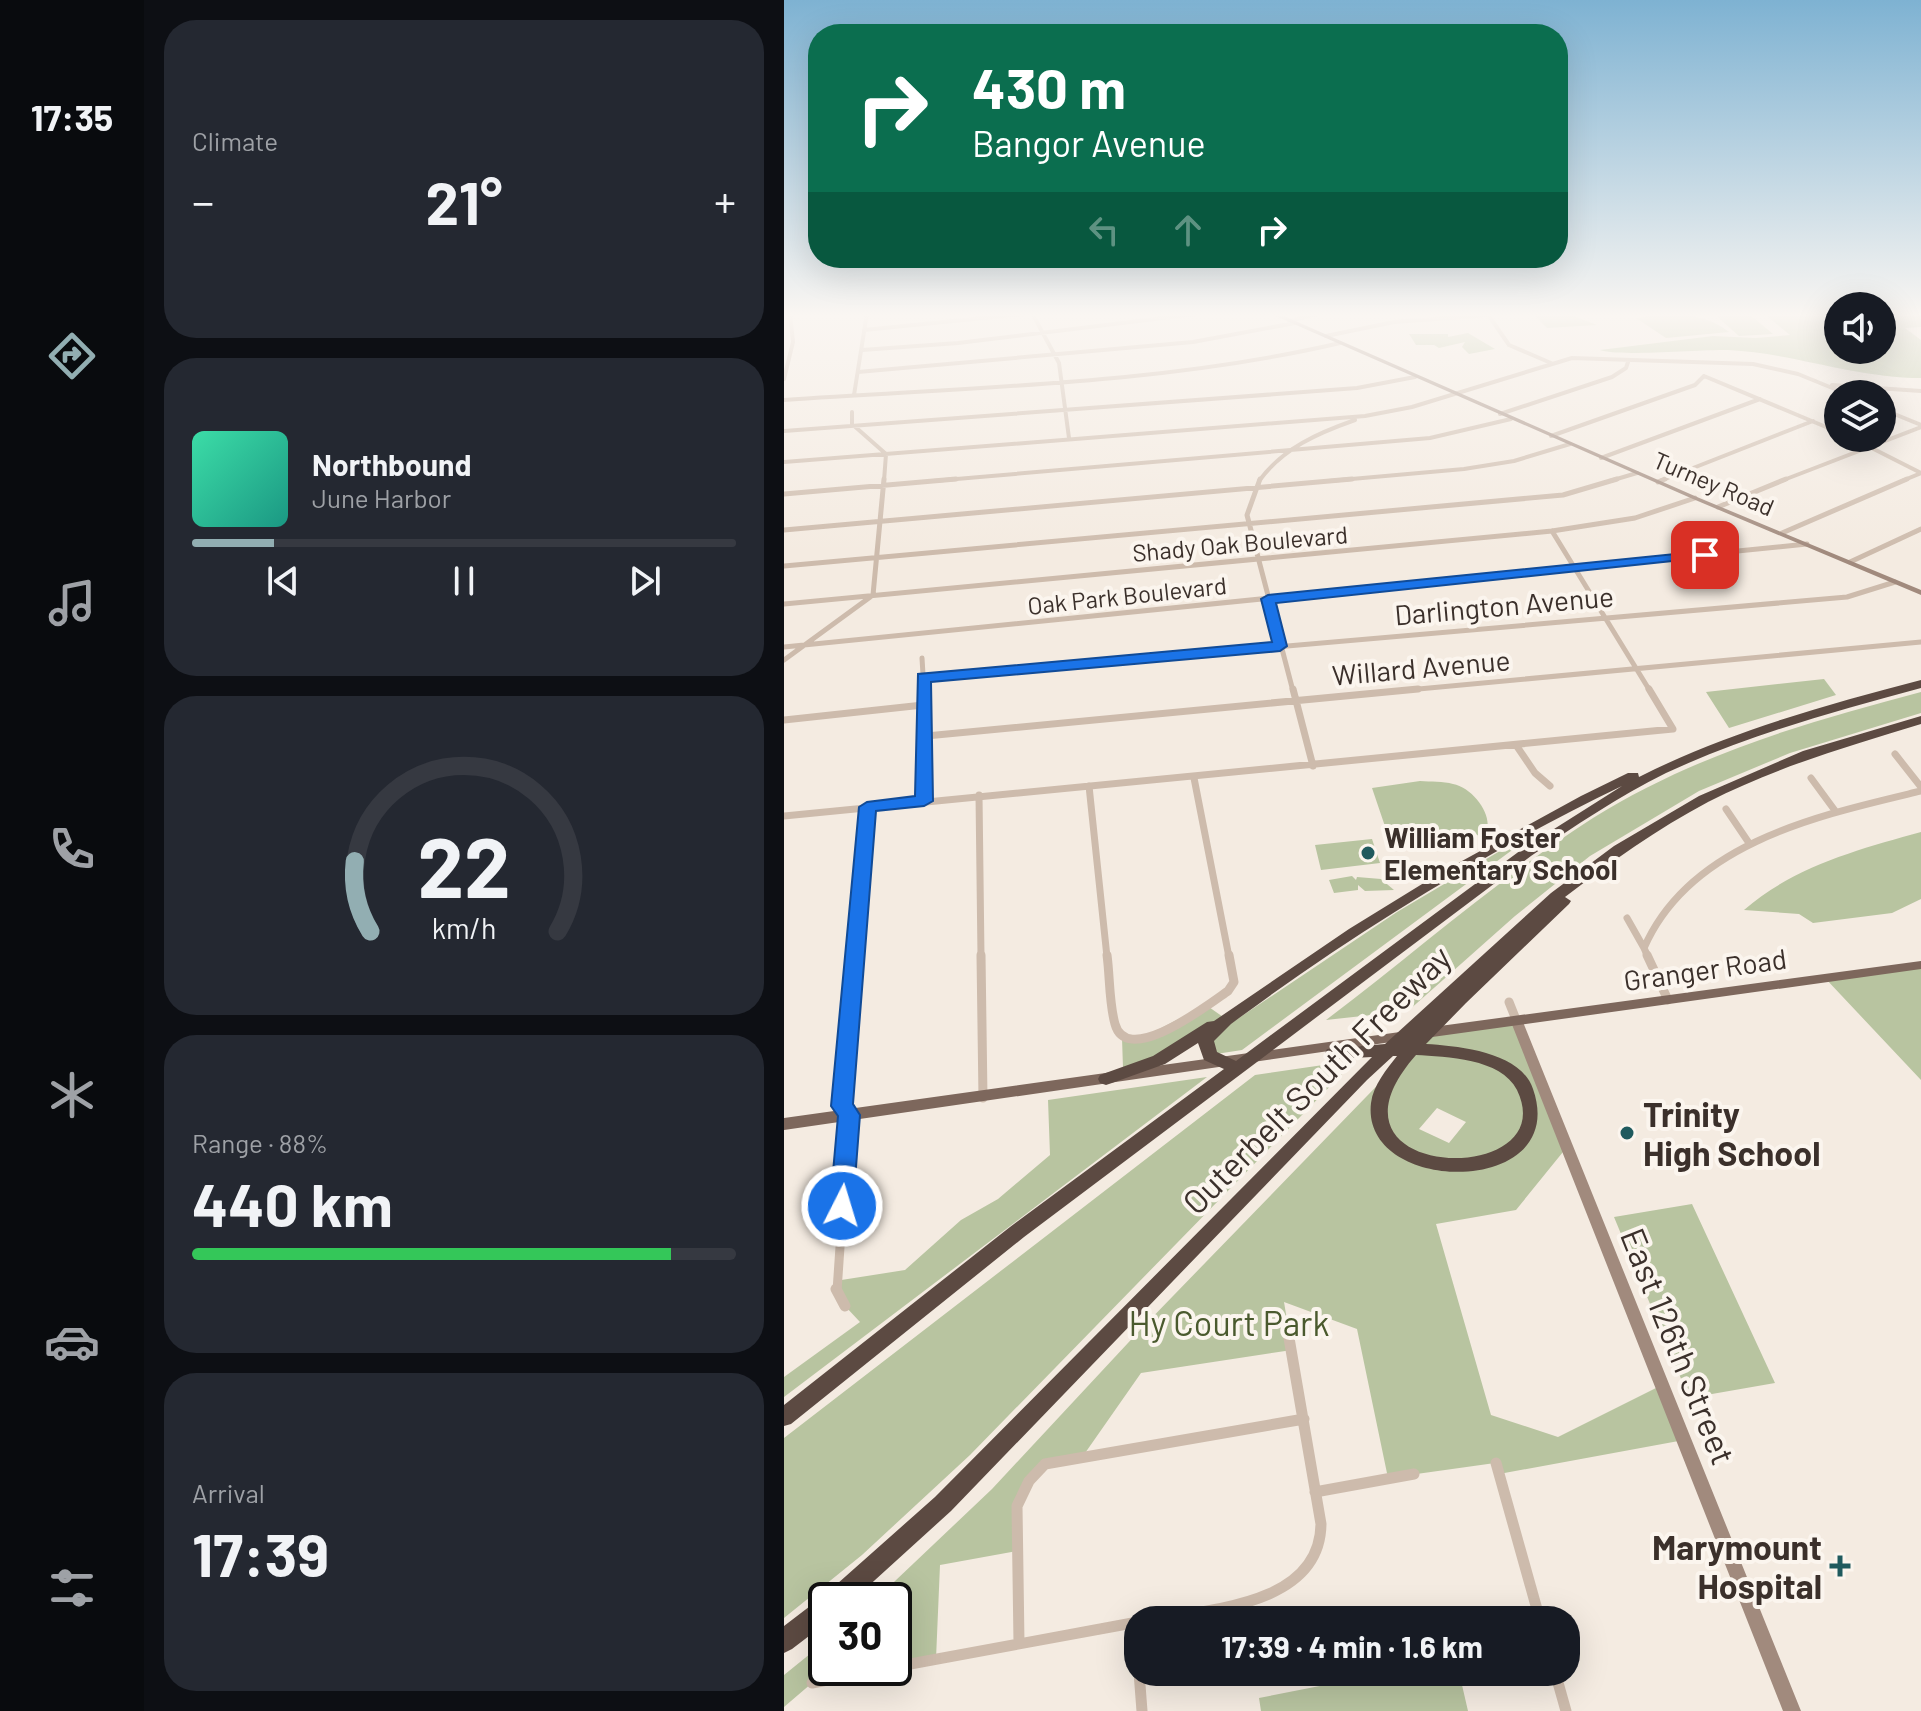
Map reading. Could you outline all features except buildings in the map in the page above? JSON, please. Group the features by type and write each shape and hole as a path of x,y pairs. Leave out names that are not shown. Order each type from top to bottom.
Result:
{"highway":[{"name":"Outerbelt South Freeway","path":"784,1417 1017,1232 1560,829 1637,783 1709,751 1786,722 1921,684"},
{"name":"Outerbelt South Freeway","path":"856,1582 943,1504 1361,1076 1521,926 1597,865 1672,816 1745,779 1808,754 1921,720"},
{"path":"1106,1079 1171,1054 1424,890 1509,839 1669,759 1709,751"},
{"path":"1333,1053 1442,1050 1479,1057 1504,1068 1520,1083 1530,1103 1530,1123 1519,1143 1489,1162 1460,1167 1421,1160 1391,1139 1380,1120 1379,1100 1389,1077 1458,1002 1597,865"},
{"path":"1228,1064 1208,1052 1208,1037 1254,1001"},
{"path":"784,1641 808,1622"}],"main road":[{"name":"Turney Road","path":"1454,394 1921,593"},
{"name":"Granger Road","path":"1077,1085 1102,1086 1228,1064 1921,965"},
{"name":"East 126th Street","path":"1517,1022 1792,1711"},
{"name":"Granger Road","path":"784,1124 1106,1079 1333,1053 1497,1025"}],"street":[{"path":"784,400 884,393"},
{"path":"1064,393 1069,438"},
{"path":"784,431 1293,393"},
{"path":"784,462 1365,416 1412,407 1458,393"},
{"path":"1500,414 1564,393"},
{"path":"1551,436 1673,393"},
{"path":"1745,393 1824,426"},
{"path":"1601,458 1760,399"},
{"path":"784,660 873,595 886,454 870,436 854,426 852,412"},
{"path":"1896,415 1921,426"},
{"path":"1313,766 1248,524 1248,508 1255,487 1273,464 1291,449 1365,416"},
{"path":"784,494 1430,438 1511,419"},
{"path":"1658,482 1813,421"},
{"path":"1896,435 1921,426"},
{"path":"784,530 1483,466 1570,444"},
{"path":"1718,507 1851,452"},
{"path":"1881,452 1921,473"},
{"path":"784,566 1563,495 1637,473"},
{"path":"1782,533 1921,473"},
{"name":"Shady Oak Boulevard","path":"784,604 1552,531 1635,518 1695,498"},
{"path":"1850,562 1921,529"},
{"path":"784,816 1673,729 1552,531"},
{"name":"Oak Park Boulevard","path":"784,647 1807,544"},
{"name":"Darlington Avenue","path":"923,678 1847,597 1895,582"},
{"name":"Willard Avenue","path":"926,736 1921,642"},
{"path":"922,658 926,736 924,801"},
{"path":"784,720 923,705"},
{"path":"1516,745 1535,773 1550,786"},
{"path":"1644,948 1655,925 1694,881 1749,843 1796,822 1921,789 1895,754"},
{"path":"1089,786 1115,1027 1122,1038 1134,1042 1152,1038 1228,991 1234,982 1194,778"},
{"path":"1811,778 1836,812"},
{"path":"979,795 983,1098"},
{"path":"845,1306 835,1287 849,1115 842,1106 867,807"},
{"path":"1726,809 1749,843"},
{"path":"1627,918 1668,1000"},
{"name":"East 126th Street","path":"1509,1002 1517,1022"},
{"path":"1224,1606 1263,1599 1288,1586 1318,1550 1321,1524 1289,1338"},
{"path":"1019,1643 1017,1506 1029,1481 1045,1464 1304,1419"},
{"path":"1496,1463 1536,1606"},
{"path":"1315,1492 1414,1474"},
{"path":"912,1664 1124,1624"},
{"path":"1140,1686 1142,1711"},
{"path":"1559,1686 1566,1711"}],"green space":[{"path":"1824,679 1836,695 1729,728 1706,692"},
{"path":"1921,692 1921,713 1790,753 1699,791 1590,856 1515,916 1408,1011 1326,1020 1524,865 1631,796 1711,758 1752,743 1836,715"},
{"path":"1420,781 1449,783 1468,791 1484,811 1488,827 1486,834 1397,846 1391,844 1372,788"},
{"path":"1921,832 1921,899 1892,913 1813,923 1799,914 1744,910 1763,895 1805,871 1851,853"},
{"path":"1535,833 1242,1050 1216,1054 1213,1043 1218,1032 1397,912"},
{"path":"1372,839 1380,863 1321,870 1315,845"},
{"path":"1352,876 1356,880 1357,877 1381,879 1394,890 1365,891 1358,885 1358,890 1334,893 1329,880"},
{"path":"1921,965 1921,1080 1825,978"},
{"path":"1206,1005 1226,1019 1171,1054 1123,1068 1122,1038 1134,1042"},
{"name":"Hy Court Park","path":"1517,1022 1567,1147 1516,1210 1436,1224 1491,1415 1558,1437 1662,1385 1684,1440 1499,1474 1495,1463 1388,1478 1357,1329 1284,1302 1292,1350 1141,1373 1083,1456 1045,1464 1017,1506 1017,1551 940,1565 936,1659 912,1664 912,1582 894,1582 992,1489 1141,1329 1430,1031","holes":["1437,1108 1466,1122 1449,1143 1419,1129"]},
{"path":"1337,1063 1342,1074 970,1455 829,1582 808,1582 808,1599 784,1618 784,1438 1255,1075"},
{"path":"1207,1077 784,1397 784,1377 860,1322 845,1306 835,1281 905,1270 961,1220 998,1199 1050,1155 1048,1100"},
{"path":"1692,1204 1775,1383 1689,1398 1614,1217"},
{"path":"808,1656 808,1686 784,1707 784,1675"},
{"path":"1320,1686 1462,1686 1468,1711 1261,1711 1259,1698"}],"place":[{"name":"William Foster Elementary School","path":"1368,853"},
{"name":"Trinity High School","path":"1627,1133"},
{"name":"Marymount Hospital","path":"1840,1566"}],"route":[{"path":"842,1206 849,1115 842,1106 867,807 924,801 926,736 923,678 1280,646 1268,599 1705,555"}]}
